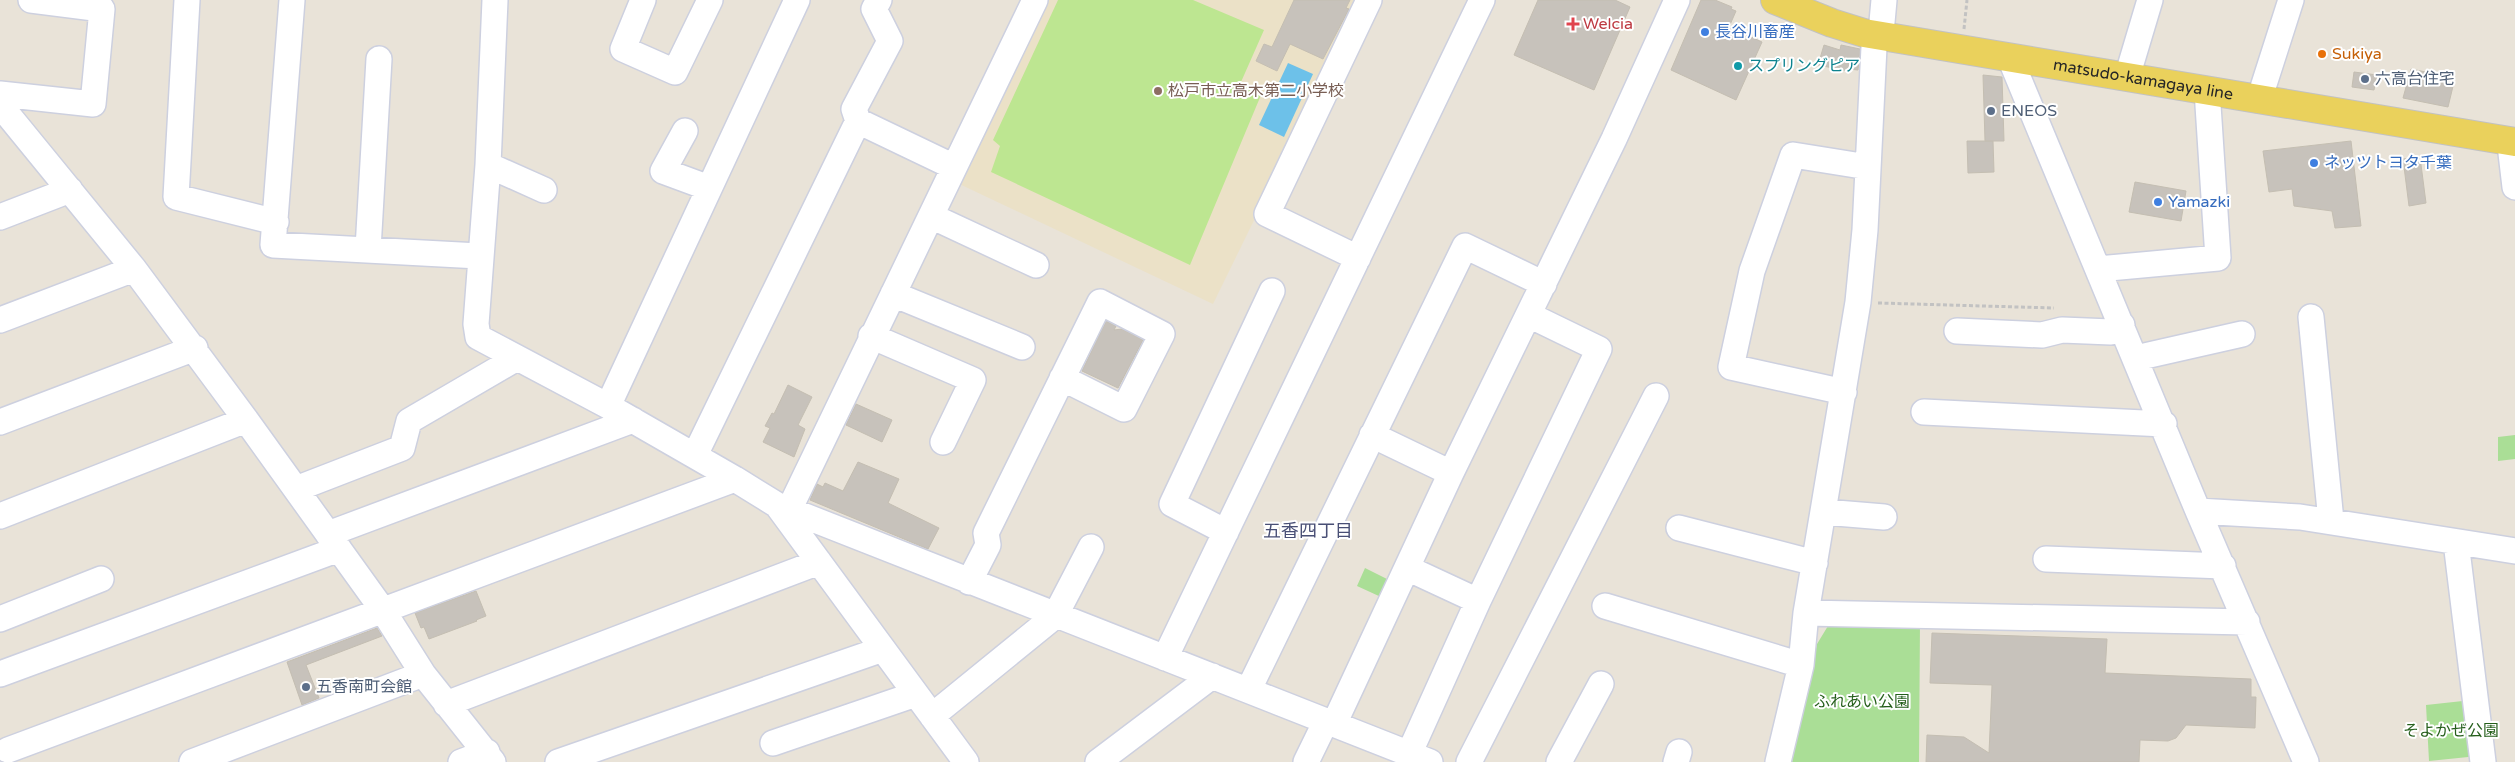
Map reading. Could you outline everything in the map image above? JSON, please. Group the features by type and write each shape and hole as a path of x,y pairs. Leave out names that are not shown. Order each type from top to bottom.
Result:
{"main road":[{"name":"matsudo-kamagaya line","path":"1775,0 1832,24 1880,36 2514,142"}],"street":[{"path":"1,106 93,104 102,9 31,0"},
{"path":"188,0 176,197 276,222"},
{"path":"292,0 274,245 479,256"},
{"path":"495,0 488,165 479,256 476,324 478,337 633,420 783,508 1055,616 1250,689 1420,758 1478,601 1599,349 1529,315"},
{"path":"644,0 623,49 675,72 710,0"},
{"path":"608,406 797,0"},
{"path":"879,0 874,9 890,42 854,110 858,121 954,167"},
{"path":"783,508 893,294 1035,0"},
{"path":"1358,258 1267,214 1369,0"},
{"path":"1165,658 1482,0"},
{"path":"1306,762 1330,723 1407,568 1451,473 1544,284 1677,0"},
{"path":"1778,762 1801,665 1806,613 1858,302 1865,230 1874,47 1880,36 1884,0"},
{"path":"2127,76 2150,0"},
{"path":"2259,100 2291,0"},
{"path":"2010,58 2164,424 2198,511 2306,762"},
{"path":"368,249 379,59"},
{"path":"2098,269 2218,258 2207,90"},
{"path":"1,106 134,269 195,348 382,609 423,674 490,757 461,762"},
{"path":"694,455 858,121"},
{"path":"685,131 664,171 709,188"},
{"path":"2514,142 2511,153 2515,187"},
{"path":"1844,392 1731,367 1752,271 1793,155 1868,167"},
{"path":"488,165 544,190"},
{"path":"0,217 70,190"},
{"path":"931,216 1036,265"},
{"path":"1250,689 1465,246 1544,284"},
{"path":"0,320 134,269"},
{"path":"1226,532 1172,504 1272,291"},
{"path":"893,294 1022,347"},
{"path":"2311,317 2331,521"},
{"path":"1957,331 2042,335 2062,330 2111,332 2122,325"},
{"path":"2136,358 2242,334"},
{"path":"871,336 973,380 943,442"},
{"path":"0,422 195,348"},
{"path":"296,489 402,448 409,421 517,358"},
{"path":"969,582 988,544 986,533 1062,378"},
{"path":"1469,762 1656,396"},
{"path":"1924,412 2164,424"},
{"path":"0,516 246,420"},
{"path":"0,674 633,420"},
{"path":"1372,435 1451,473"},
{"path":"8,750 735,479"},
{"path":"783,508 819,562 966,762"},
{"path":"2198,511 2300,517 2515,551"},
{"path":"1824,512 1884,516"},
{"path":"1680,528 1815,564"},
{"path":"2456,542 2483,762"},
{"path":"932,716 1055,616 1092,547"},
{"path":"2046,559 2223,566"},
{"path":"446,704 819,562"},
{"path":"1407,568 1478,601"},
{"path":"0,619 101,579"},
{"path":"1605,606 1801,665"},
{"path":"1806,613 2247,622"},
{"path":"558,762 883,649"},
{"path":"192,762 423,674"},
{"path":"1098,762 1212,676"},
{"path":"1559,762 1601,684"},
{"path":"773,743 916,694"}],"path":[{"path":"1963,34 1967,0"},
{"path":"1858,302 2056,308"}],"shaded area":[{"name":"松戸市立高木第二小学校","path":"1044,0 1362,0 1213,304 953,181"}],"green space":[{"name":"松戸市立高木第二小学校","path":"1058,0 1193,0 1264,30 1241,82 1261,95 1190,265 991,172 1000,146 993,140"},
{"path":"2515,435 2515,459 2498,461 2498,437"},
{"path":"1365,568 1389,580 1381,597 1357,586"},
{"name":"ふれあい公園","path":"1831,621 1920,621 1919,762 1792,762 1817,644"},
{"name":"そよかぜ公園","path":"2472,700 2478,756 2429,761 2426,705"}],"water":[{"path":"1288,63 1313,74 1284,137 1259,125"}],"building":[{"path":"1294,0 1350,0 1346,8 1349,9 1323,59 1290,44 1277,71 1256,61 1264,44 1272,47"},
{"path":"1538,0 1615,0 1630,7 1594,90 1514,55"},
{"path":"1701,0 1715,0 1732,7 1731,9 1736,11 1729,27 1762,42 1736,100 1671,70"},
{"path":"1824,45 1840,50 1841,45 1860,49 1858,70 1849,69 1848,71 1818,65"},
{"path":"2411,69 2455,78 2448,107 2403,98"},
{"path":"2354,72 2377,75 2374,90 2352,87"},
{"path":"1983,75 2002,77 2004,141 1985,141"},
{"path":"1967,141 1993,141 1994,172 1968,173"},
{"path":"2351,141 2361,226 2335,228 2332,211 2294,206 2292,189 2269,192 2263,151"},
{"path":"2420,157 2426,203 2409,206 2403,159"},
{"path":"2135,182 2186,191 2181,221 2129,212"},
{"path":"1106,321 1116,326 1114,330 1122,329 1143,340 1118,388 1082,371"},
{"path":"788,385 812,397 798,425 805,429 794,457 763,442 770,428 765,426 772,413 774,414"},
{"path":"856,404 892,420 882,442 846,425"},
{"path":"858,462 899,479 888,503 939,528 928,549 810,500 817,484 823,487 825,483 843,491"},
{"path":"476,591 486,616 429,639 424,627 421,628 415,613"},
{"path":"377,628 382,636 306,665 319,698 302,705 287,662"},
{"path":"1932,633 2107,639 2105,673 2251,679 2251,697 2256,697 2255,728 2186,725 2176,738 2168,741 2140,740 2139,762 1926,762 1927,735 1964,737 1989,753 1992,685 1930,683"}],"place":[{"name":"Welcia","path":"1573,24"},
{"name":"長谷川畜産","path":"1705,32"},
{"name":"Sukiya","path":"2322,54"},
{"name":"スプリングピア","path":"1738,66"},
{"name":"六高台住宅","path":"2365,79"},
{"name":"松戸市立高木第二小学校","path":"1158,91"},
{"name":"ENEOS","path":"1991,111"},
{"name":"ネッツトヨタ千葉","path":"2314,163"},
{"name":"Yamazki","path":"2158,202"},
{"name":"五香南町会館","path":"306,687"}],"district":[{"name":"五香四丁目","path":"1308,531"}]}
